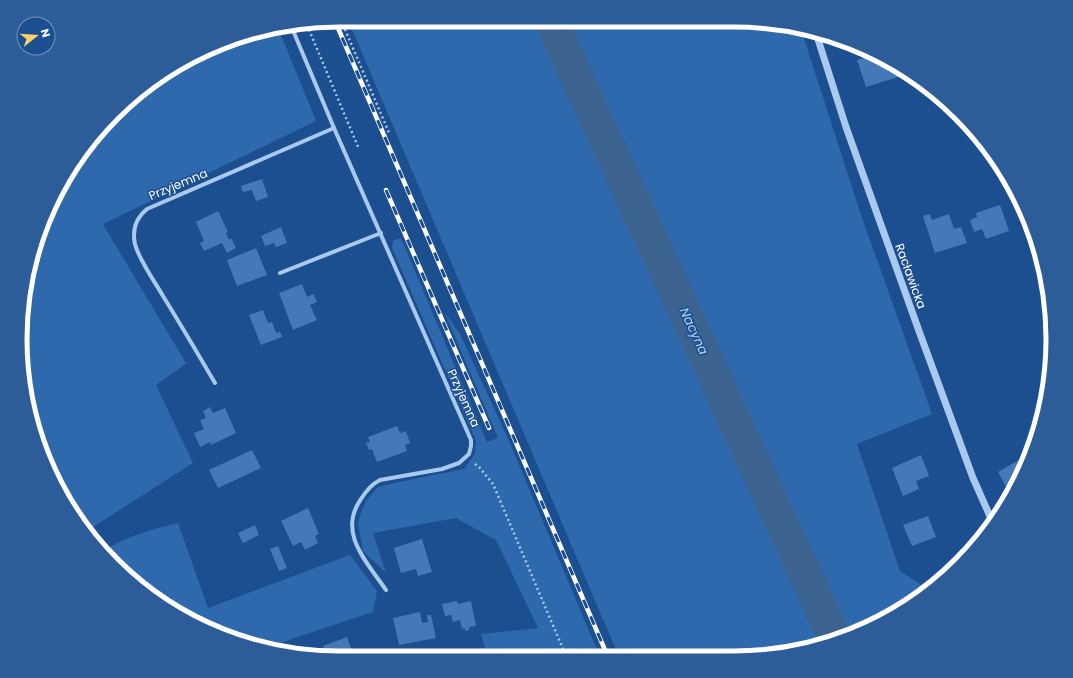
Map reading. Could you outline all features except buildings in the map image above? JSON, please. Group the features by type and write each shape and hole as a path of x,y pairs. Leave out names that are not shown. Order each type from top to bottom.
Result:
{"street":[{"name":"Przyjemna","path":"293,31 334,128 470,434 471,446 466,458"},
{"name":"Racławicka","path":"818,39 846,127 919,331 973,478 990,516"},
{"name":"Przyjemna","path":"215,383 153,278 136,246 134,236 135,225 139,215 147,209 334,128"},
{"path":"280,274 381,233"},
{"path":"386,590 356,548 352,527 353,515 358,503 368,490 377,482 455,465 466,458"}],"path":[{"path":"344,27 390,135"},
{"path":"309,29 359,149"},
{"path":"466,458 480,467 494,484 564,651"}],"shaded area":[{"path":"351,27 548,27 828,636 795,645 754,650 616,651"},
{"path":"561,27 734,27 775,30 803,35 861,215 932,414 857,444 900,571 924,587 872,619 840,632 738,417"},
{"path":"278,33 280,33 316,121 103,224 186,363 194,358 156,385 193,463 93,527 108,548 133,536 178,523 208,608 350,555 377,591 373,612 276,644 220,627 183,609 149,587 133,574 104,545 91,529 59,477 44,439 33,400 27,339 33,278 44,239 59,201 91,149 118,118 133,104 149,91 183,69 220,51"},
{"path":"401,238 487,442 498,438 444,311 460,334 509,441 597,651 486,651 481,634 538,628 496,540 456,518 373,533 386,573 363,551 358,524 360,515 366,501 378,487 464,469 475,454 476,441 392,248 393,241"}],"waterway":[{"name":"Nacyna","path":"554,27 833,634"}],"railway":[{"path":"338,27 605,651"},
{"path":"386,190 489,428"}]}
